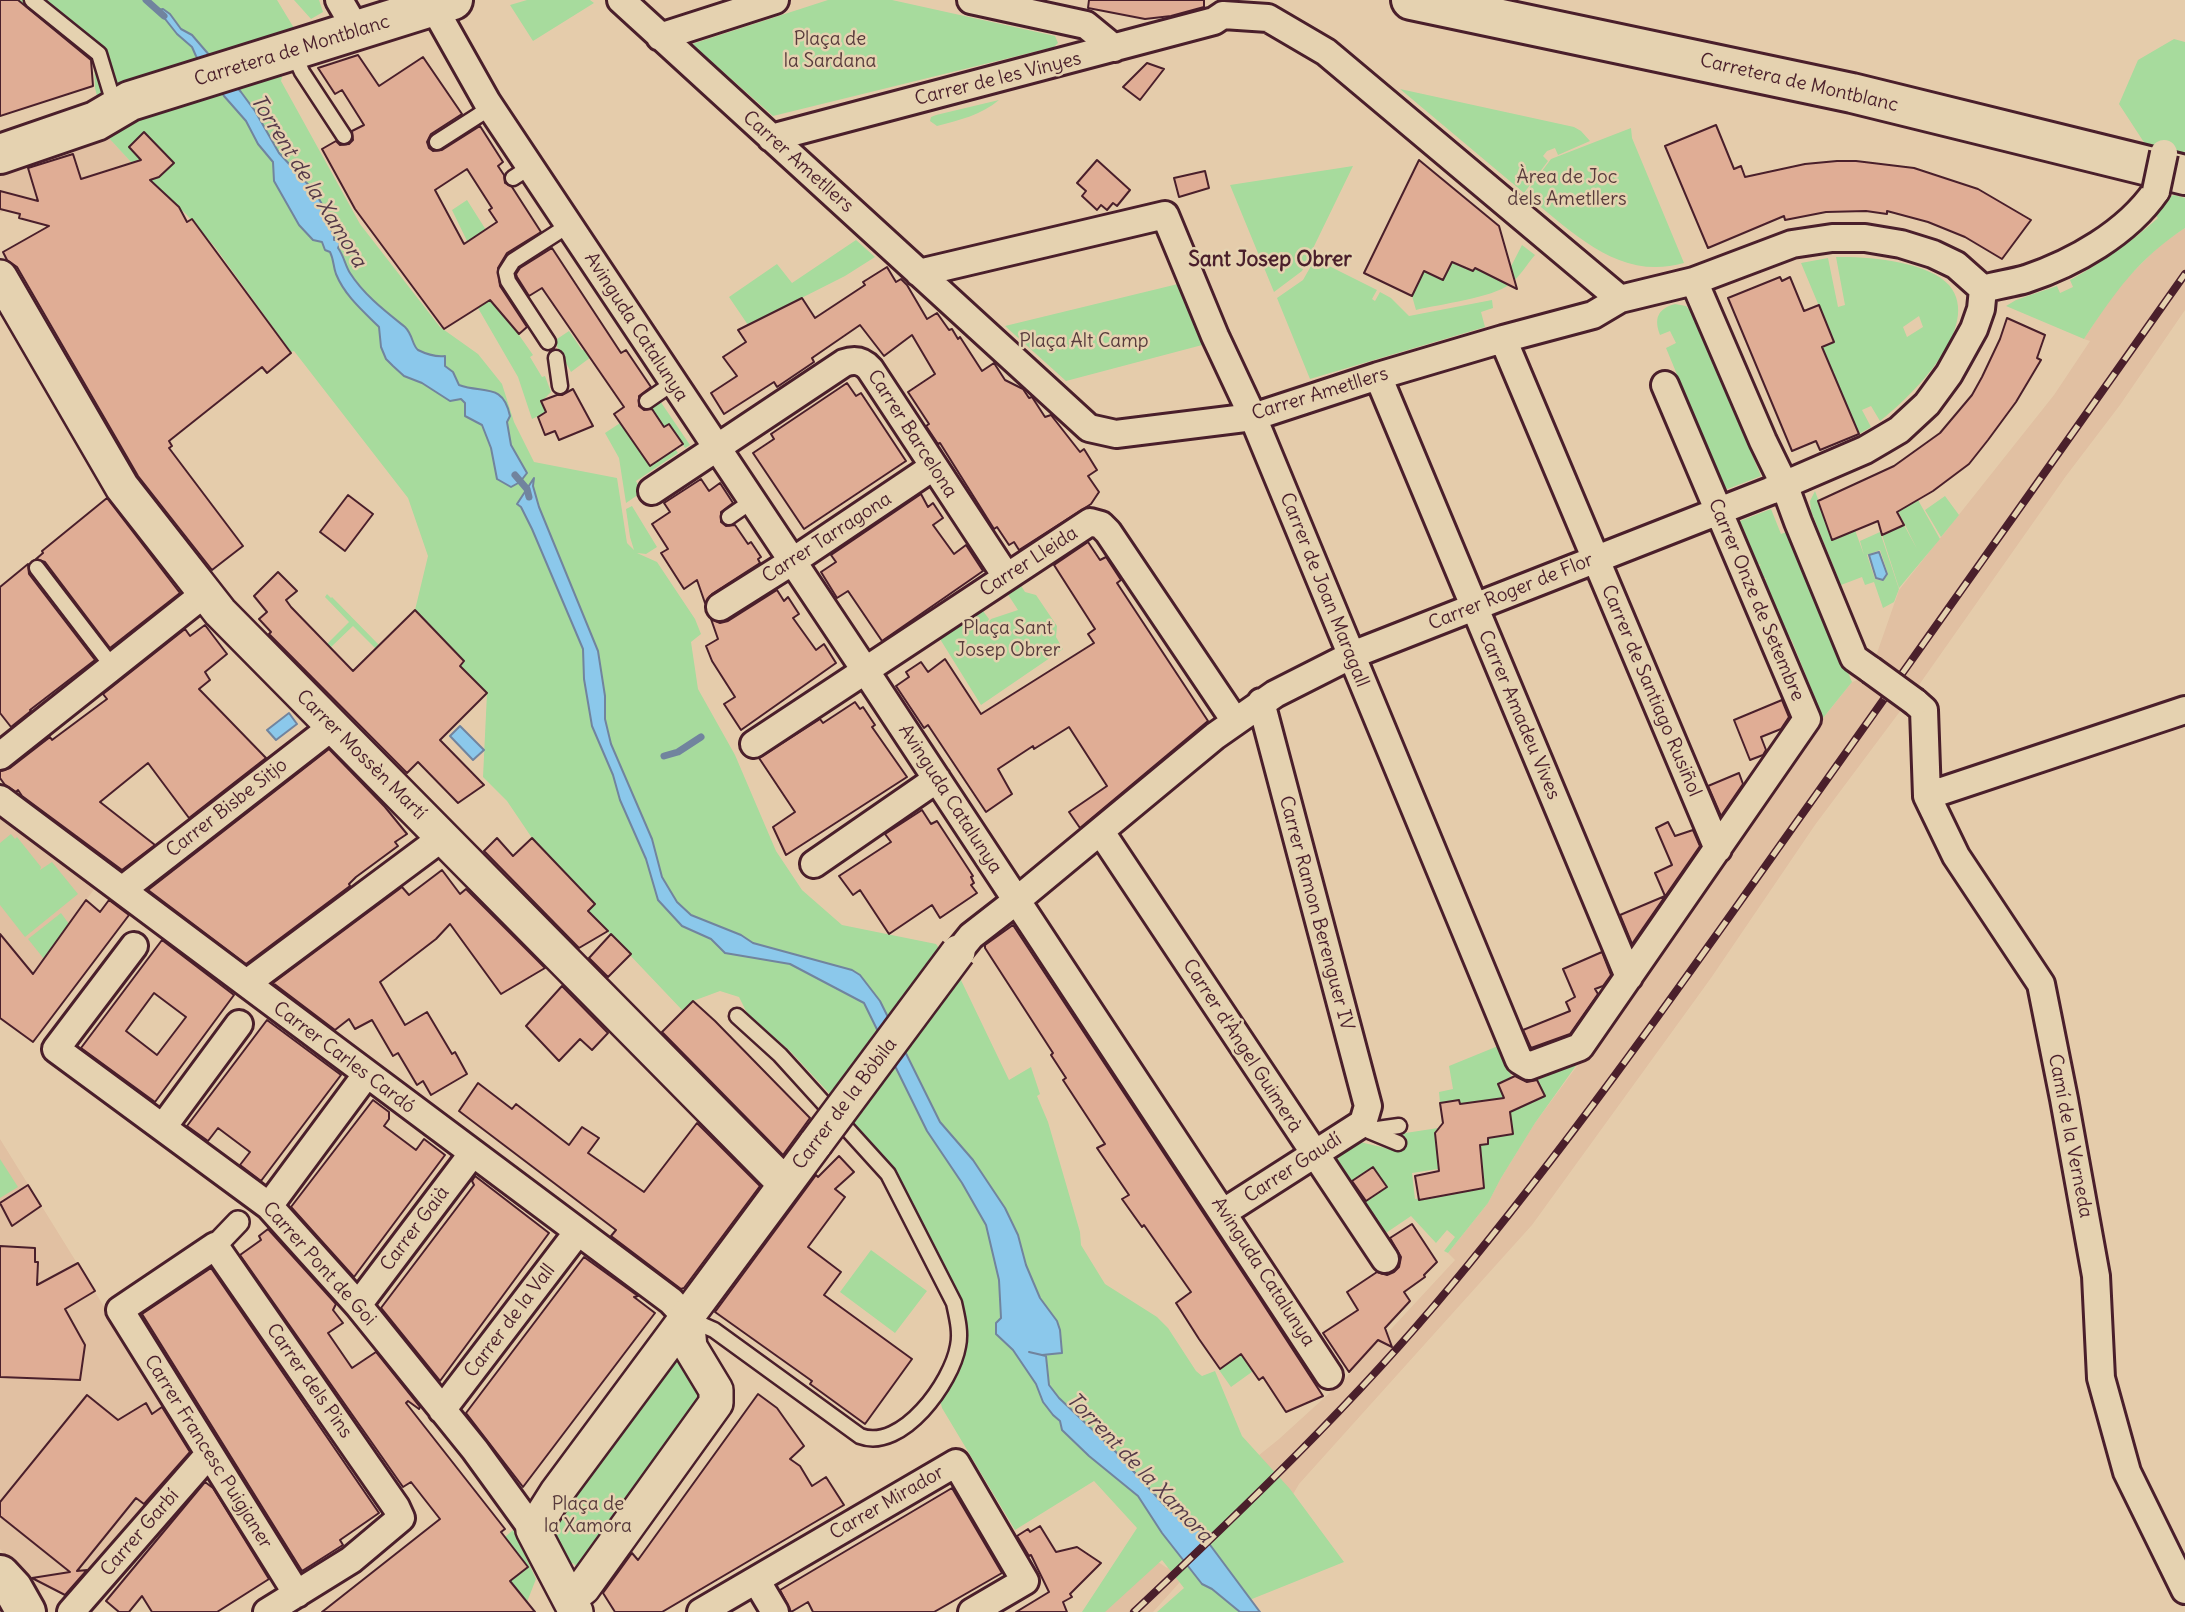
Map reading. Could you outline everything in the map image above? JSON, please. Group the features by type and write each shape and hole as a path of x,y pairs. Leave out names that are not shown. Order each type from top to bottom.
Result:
{"main road":[{"name":"Carretera de Montblanc","path":"1411,0 1852,93 2168,173"},
{"name":"Carretera de Montblanc","path":"0,132 64,120 96,121 121,101 282,53 357,25 443,3"},
{"name":"Carretera de Montblanc","path":"0,154 64,120"},
{"path":"0,144 64,120"},
{"path":"0,1575 13,1589 26,1612"}],"street":[{"name":"Carrer Ametllers","path":"621,0 1089,428 1116,434 1253,417 1377,376 1593,316 1620,299 1694,281 1792,244 1832,238 1865,238 1901,244 1956,265 1983,289"},
{"path":"660,37 775,0"},
{"path":"971,0 1086,25 1114,48"},
{"name":"Avinguda Catalunya","path":"443,3 522,172 569,225 1224,1212 1329,1375"},
{"path":"1218,8 1268,18 1326,52 1620,299"},
{"name":"Carrer de les Vinyes","path":"771,138 1214,21 1218,8"},
{"path":"1983,289 2057,267 2085,251 2146,206 2168,173"},
{"name":"Carrer de Joan Maragall","path":"919,273 1165,215 1215,336 1253,417 1524,1071 1529,1066 1580,1047 1614,989"},
{"name":"Carrer Mossèn Martí","path":"0,277 122,487 204,594 332,727 785,1184"},
{"path":"1694,281 1784,484"},
{"name":"Carrer Roger de Flor","path":"1016,901 1261,702 1352,655 1718,512 1865,450 1899,430 1927,404 1949,374 1974,329 1981,309 1983,289"},
{"name":"Carrer de Santiago Rusiñol","path":"1503,339 1595,558 1705,859"},
{"name":"Carrer Barcelona","path":"652,491 844,363 859,361 870,369 1006,576"},
{"name":"Carrer Amadeu Vives","path":"1377,376 1474,607 1614,989"},
{"name":"Carrer Onze de Setembre","path":"1614,989 1807,719 1665,385"},
{"name":"Carrer Tarragona","path":"720,607 933,467"},
{"name":"Camí de la Verneda","path":"1784,484 1853,657 1924,710 1927,796 1956,856 2040,985 2096,1276 2101,1378 2127,1472 2185,1590"},
{"name":"Carrer Lleida","path":"754,744 1090,522 1101,525 1235,721"},
{"path":"0,756 204,594"},
{"name":"Carrer Ramon Berenguer IV","path":"1261,702 1368,1106 1366,1127"},
{"path":"1927,796 2185,709"},
{"name":"Carrer Bisbe Sitjo","path":"122,890 332,727"},
{"path":"814,864 937,779"},
{"name":"Carrer Carles Cardó","path":"0,799 671,1301 687,1318"},
{"name":"Carrer d'Àngel Guimerà","path":"1101,831 1385,1259"},
{"path":"247,983 443,837"},
{"name":"Carrer de la Bòbila","path":"687,1318 958,952 971,936 1016,901"},
{"name":"Carrer Pont de Goi","path":"134,946 56,1048 163,1127 266,1212 358,1305 475,1450 533,1530"},
{"path":"163,1127 239,1024"},
{"path":"266,1212 366,1075"},
{"name":"Carrer Gaudí","path":"1224,1212 1313,1154 1366,1127"},
{"name":"Carrer Gaià","path":"358,1305 472,1154"},
{"path":"215,1245 238,1222"},
{"name":"Carrer de la Vall","path":"442,1410 577,1233"},
{"name":"Carrer Francesc Puigjaner","path":"215,1245 120,1310 297,1594"},
{"name":"Carrer dels Pins","path":"215,1245 401,1509 351,1560 297,1594"},
{"path":"573,1605 533,1530 557,1492 687,1318"},
{"path":"573,1605 716,1403 716,1390 690,1347 687,1318"},
{"name":"Carrer Garbí","path":"71,1612 209,1454"},
{"name":"Carrer Mirador","path":"701,1612 956,1464 1025,1581 972,1612"},
{"path":"755,1580 775,1612"},
{"path":"267,1612 297,1594"}],"lane":[{"path":"32,0 99,54 121,101"},
{"path":"282,53 302,72 344,136"},
{"path":"435,139 489,105"},
{"path":"548,342 508,281 506,272 513,261 569,225"},
{"path":"556,358 560,386"},
{"path":"647,401 673,383"},
{"path":"729,517 752,501"},
{"path":"37,568 112,666"},
{"path":"687,1318 714,1330 867,1439 887,1436 920,1413 947,1376 959,1346 959,1323 954,1303 888,1174 780,1055 737,1016"},
{"path":"1366,1127 1399,1126"},
{"path":"1366,1127 1398,1143"}],"shaded area":[{"path":"107,136 132,163 20,218 20,214 5,210 0,213 0,170"},
{"path":"2185,228 2185,310 2120,405 2066,476 1907,702 1815,825 1711,978 1532,1225 1299,1484 1270,1534 1180,1582 1153,1612 1082,1612 1154,1559 1167,1568 1235,1503 1222,1485 1279,1439 1346,1378 1378,1340 1380,1341 1455,1260 1448,1253 1488,1203 1535,1123 1818,719 1824,717 1852,682 1869,676 1899,590 2054,395 2090,341 2084,339 2117,288 2161,244"},
{"path":"0,817 95,888 0,1019"},
{"path":"0,1139 193,1450 70,1597 54,1589 35,1591 0,1549"}],"green space":[{"path":"18,0 277,0 294,28 281,81 360,224 440,327 478,354 502,384 514,422 534,462 617,478 627,543 634,550 626,509 632,506 657,547 646,554 637,553 657,562 695,619 701,634 691,642 698,689 735,755 776,851 802,890 842,925 936,944 959,976 1009,1080 1031,1067 1040,1094 1037,1096 1048,1122 1080,1232 1081,1245 1105,1284 1157,1317 1202,1376 1215,1371 1242,1436 1290,1489 1344,1562 1242,1603 1248,1612 1157,1612 1184,1588 1162,1560 1105,1612 1082,1612 1137,1528 1094,1481 1015,1530 942,1408 939,1396 964,1318 858,1135 828,1092 791,1052 747,1013 739,997 720,991 693,1001 683,1011 588,911 595,904 532,838 507,801 483,777 487,693 460,666 464,661 415,610 428,556 408,498 294,351 291,352 215,247 186,214 143,175 107,136 95,88 94,63"},
{"path":"294,0 319,0 323,12 311,19"},
{"path":"527,0 590,0 594,3 533,41 510,5"},
{"name":"Plaça de la Sardana","path":"828,0 892,0 1055,36 1058,43 1054,47 773,116 692,44"},
{"path":"2174,39 2185,42 2185,151 2182,155 2147,147 2119,104 2138,60"},
{"path":"1400,89 1574,127 1590,141 1558,155 1555,148 1547,151 1543,156 1548,161 1524,193"},
{"path":"999,100 985,110 962,119 937,126 930,121 931,117 936,115"},
{"name":"Àrea de Joc dels Ametllers","path":"1631,128 1632,138 1684,263 1660,267 1617,259 1597,250 1525,194 1551,159"},
{"path":"1353,166 1302,271 1274,292 1230,185"},
{"path":"2174,195 2185,198 2185,228 2141,264 2106,306 2084,339 2006,306 2057,286 2060,293 2073,287 2070,280 2137,236 2158,218 2154,214"},
{"path":"467,200 486,230 468,243 452,210"},
{"path":"856,240 875,257 845,276 748,325 729,297 777,264 792,283"},
{"path":"1522,245 1535,255 1520,274 1502,289 1479,297 1416,310 1412,296 1424,271 1443,280 1454,258 1473,271 1475,268 1503,282"},
{"path":"1836,257 1879,259 1927,270 1949,285 1957,302 1957,320 1939,360 1908,396 1880,421 1871,406 1862,410 1871,427 1859,434 1822,347 1834,342 1801,263 1828,258 1838,307 1845,305","holes":["1919,316 1923,327 1907,337 1903,327"]},
{"path":"1315,259 1377,290 1372,299 1375,301 1380,292 1391,298 1409,316 1492,300 1493,308 1481,312 1485,327 1310,379 1277,298 1303,280"},
{"name":"Plaça Alt Camp","path":"1182,283 1206,344 1066,381 1005,326"},
{"path":"497,296 512,325 533,355 530,357 542,377 545,376 551,392 542,401 547,412 532,419 518,377 478,308"},
{"path":"1675,304 1686,306 1693,314 1761,476 1725,490 1666,348 1676,343 1670,331 1660,335 1658,329 1658,315"},
{"path":"569,331 582,350 585,349 591,357 571,372 554,341"},
{"path":"658,398 690,445 685,448 669,424 636,446 650,466 675,449 678,453 636,481 642,492 626,503 619,458 605,433"},
{"path":"1815,491 1833,540 1855,530 1864,555 1860,541 1880,532 1899,589 1894,602 1883,608 1874,582 1865,585 1862,577 1841,585 1811,511 1810,501","holes":["1880,550 1888,574 1883,581 1875,579 1867,555"]},
{"path":"1945,496 1959,515 1941,537 1925,510"},
{"path":"1918,500 1940,539 1899,588 1882,535 1904,525 1917,549 1898,511"},
{"path":"1771,509 1781,534 1789,531 1852,682 1823,718 1785,629 1787,627 1785,628 1759,566 1761,565 1758,564 1740,521"},
{"name":"Plaça Sant Josep Obrer","path":"1020,584 1025,592 1036,595 1057,626 1056,637 1063,649 981,705 940,639 983,611 989,619 983,631 991,619 1018,610 1007,593"},
{"path":"327,594 379,645 376,649 353,626 330,648 327,644 349,622 325,597"},
{"path":"11,834 15,839 17,837 41,867 40,870 52,862 78,894 25,937 0,905 0,843"},
{"path":"61,913 69,924 44,959 28,939"},
{"path":"1498,1046 1512,1078 1498,1084 1505,1100 1513,1083 1585,1053 1535,1123 1488,1203 1448,1253 1444,1251 1455,1237 1447,1230 1436,1243 1411,1216 1383,1235 1362,1204 1387,1186 1373,1167 1348,1184 1333,1159 1360,1142 1398,1151 1399,1134 1438,1128 1435,1133 1451,1167 1412,1173 1415,1199 1484,1188 1480,1145 1488,1144 1486,1122 1490,1100 1460,1104 1459,1100 1440,1103 1439,1092 1453,1089 1449,1066"},
{"path":"0,1159 18,1187 0,1198"},
{"path":"871,1250 927,1291 895,1333 840,1292"},
{"name":"Plaça de la Xamora","path":"675,1351 707,1386 593,1565 576,1566 573,1563 568,1568 550,1528"},
{"path":"1245,1352 1256,1369 1231,1387 1219,1370"},
{"path":"513,1530 536,1579 527,1602 510,1581 528,1566 505,1537"}],"water":[{"path":"163,9 181,29 192,35 241,92 279,153 315,192 323,206 323,217 335,221 331,224 334,240 337,240 339,233 342,238 338,248 350,273 362,288 405,327 418,350 445,356 445,366 453,372 459,385 491,391 502,398 510,416 507,422 511,445 527,473 520,482 511,487 497,479 491,448 482,425 465,416 465,403 461,399 450,401 422,383 404,376 386,359 381,347 379,327 344,289 336,274 330,252 325,250 322,242 313,240 299,225 274,181 273,162 192,47 177,34 158,10"},
{"path":"534,478 533,486 539,507 598,651 605,696 605,719 611,744 652,839 662,877 677,902 691,915 741,935 753,943 852,970 860,975 880,1001 940,1122 973,1160 1005,1208 1018,1235 1026,1265 1040,1298 1057,1321 1060,1330 1062,1353 1042,1355 1029,1352 1046,1356 1049,1385 1168,1509 1196,1526 1260,1612 1240,1612 1202,1584 1162,1533 1138,1496 1062,1430 1060,1421 1043,1402 1036,1384 1013,1350 996,1334 996,1323 1001,1318 999,1280 986,1225 927,1131 864,1003 790,964 725,953 711,939 682,926 658,900 646,859 592,726 584,679 583,649 532,529 517,504"},
{"path":"1879,552 1887,574 1883,580 1876,578 1869,555"},
{"path":"289,713 297,724 276,740 267,730"},
{"path":"460,726 484,750 473,760 450,736"}],"building":[{"path":"0,0 18,0 91,60 93,86 0,116"},
{"path":"1089,0 1204,0 1204,7 1171,16 1145,19 1088,8"},
{"path":"358,55 379,86 423,57 462,114 431,134 427,142 429,148 433,151 442,150 480,126 503,162 498,166 504,175 505,183 512,187 541,232 507,253 498,268 500,286 527,327 519,334 490,300 444,329 355,209 322,149 336,141 340,145 349,144 353,140 352,131 364,125 342,90 335,94 318,68","holes":["467,169 492,208 489,210 497,222 464,244 435,190"]},
{"path":"1147,63 1164,69 1140,100 1123,87"},
{"path":"1716,125 1734,169 1741,166 1745,177 1805,164 1837,161 1914,168 1978,189 2031,220 2002,259 1965,237 1928,222 1887,211 1887,214 1866,211 1826,212 1785,220 1784,216 1708,248 1665,146"},
{"path":"144,132 174,163 159,177 150,180 179,207 187,222 192,219 291,353 267,373 262,367 169,441 172,446 169,448 243,546 212,570 138,476 17,267 7,260 3,252 49,226 19,218 20,214 0,209 0,191 38,201 28,168 73,154 81,179 141,160 129,147"},
{"path":"1097,160 1130,190 1117,206 1113,203 1107,210 1101,205 1097,210 1082,196 1086,191 1077,183"},
{"path":"1419,160 1499,226 1517,289 1475,268 1473,271 1452,262 1443,280 1424,271 1412,296 1364,273"},
{"path":"1205,171 1209,188 1179,197 1174,178"},
{"path":"552,248 621,353 626,350 651,387 639,396 639,406 644,410 652,409 664,427 669,424 683,444 650,466 614,414 624,407 542,288 529,296 517,277 520,268"},
{"path":"887,267 896,282 901,279 907,285 927,319 937,313 949,330 952,329 958,339 960,337 982,371 994,363 1005,380 1023,389 1029,398 1032,397 1045,417 1051,415 1080,452 1084,449 1097,470 1088,476 1099,492 1091,504 1019,550 1014,542 1009,545 997,527 994,529 940,443 938,444 926,426 929,424 908,392 935,374 912,335 884,356 860,325 812,358 814,362 777,387 774,382 724,414 711,393 737,376 723,357 746,342 738,330 802,298 815,318"},
{"path":"1780,277 1782,281 1790,277 1804,311 1819,305 1834,342 1822,347 1859,434 1820,450 1816,441 1792,451 1728,298"},
{"path":"2007,318 2045,335 2037,358 2041,360 2016,402 1988,440 1969,464 1933,491 1897,512 1904,525 1882,535 1878,521 1832,540 1818,501 1894,466 1940,433 1972,395 2000,339"},
{"path":"847,383 856,396 861,393 906,461 804,529 753,453 774,439 771,434"},
{"path":"573,389 593,426 559,440 555,431 545,435 538,417 546,412 541,401"},
{"path":"701,479 709,491 720,483 733,503 721,512 721,522 726,526 735,525 761,557 758,559 760,563 712,594 705,603 697,580 684,589 661,553 668,549 652,524 670,512 664,503"},
{"path":"921,494 928,507 933,503 943,518 933,525 954,554 966,545 983,571 882,641 848,591 837,598 821,572 836,562 831,555"},
{"path":"348,495 373,514 345,551 320,532"},
{"path":"107,498 180,593 110,648 45,562 36,559 42,551"},
{"path":"1088,542 1100,560 1106,557 1121,580 1117,583 1208,721 1080,828 1069,812 1107,786 1069,727 998,769 1012,794 986,812 928,725 924,728 896,686 909,677 906,672 921,662 928,672 945,659 981,714 1094,643 1088,634 1095,629 1054,565"},
{"path":"28,564 29,574 95,660 11,727 0,713 0,587"},
{"path":"278,572 297,591 286,600 291,607 353,671 415,610 464,661 460,666 487,693 440,740 484,785 458,803 418,762 407,773 269,634 271,632 259,619 267,612 254,596"},
{"path":"777,590 784,601 788,597 799,614 793,618 816,650 824,644 836,663 741,730 724,704 735,697 712,661 706,646 718,639 711,619 720,623 728,621"},
{"path":"205,625 227,654 205,672 210,680 199,689 266,758 189,818 148,763 100,802 155,845 122,870 22,796 18,790 16,792 5,785 0,778 0,771 10,768 50,737 52,740 107,699 103,694 185,629 190,636"},
{"path":"1782,700 1789,717 1781,729 1761,737 1766,750 1763,755 1750,760 1734,720"},
{"path":"855,702 860,709 863,707 875,725 872,727 907,777 786,855 773,827 795,812 759,758 820,719 823,723"},
{"path":"329,749 407,834 395,842 398,846 356,877 350,886 246,964 148,890"},
{"path":"1739,773 1743,784 1721,816 1708,786"},
{"path":"922,810 931,824 937,821 973,876 971,877 974,883 971,885 977,893 940,918 932,905 889,934 860,890 853,895 839,876 891,842 885,834"},
{"path":"1668,822 1675,836 1693,830 1700,846 1632,944 1620,915 1665,896 1655,873 1672,865 1656,828"},
{"path":"497,838 513,856 532,838 595,904 588,911 608,931 579,948 484,851"},
{"path":"442,870 460,894 466,889 545,968 501,994 450,924 436,939 380,982 405,1025 427,1012 467,1074 431,1095 423,1081 417,1085 398,1053 393,1056 372,1020 355,1029 349,1019 335,1030 273,983 402,887 409,895"},
{"path":"86,900 100,912 109,900 129,915 33,1042 0,1018 0,934 33,974"},
{"path":"1013,925 1323,1396 1286,1412 1263,1377 1259,1380 1241,1354 1220,1369 1199,1339 1176,1303 1191,1292 1144,1225 1142,1227 1122,1199 1129,1195 1097,1148 1105,1144 1063,1080 1066,1078 1051,1055 1053,1053 985,948 985,945"},
{"path":"611,934 631,954 608,977 589,958"},
{"path":"162,940 234,995 155,1102 81,1048","holes":["154,993 186,1017 157,1055 126,1031"]},
{"path":"1602,952 1611,975 1603,986 1595,989 1598,994 1570,1034 1531,1048 1523,1030 1570,1011 1566,1002 1575,997 1563,969"},
{"path":"562,986 608,1033 592,1050 580,1039 559,1061 526,1026"},
{"path":"693,1001 810,1118 783,1155 662,1032"},
{"path":"267,1020 341,1075 261,1181 240,1165 250,1152 218,1128 208,1141 187,1126"},
{"path":"1515,1076 1527,1082 1537,1080 1545,1096 1510,1112 1513,1134 1488,1138 1488,1144 1480,1145 1484,1188 1419,1200 1415,1176 1439,1171 1435,1133 1443,1123 1440,1103 1459,1100 1460,1104 1504,1098 1498,1084"},
{"path":"478,1083 512,1109 516,1104 569,1145 582,1127 599,1138 588,1153 644,1192 697,1123 760,1186 681,1289 611,1236 616,1230 459,1111"},
{"path":"373,1100 389,1112 389,1119 384,1126 416,1150 424,1139 445,1155 354,1277 291,1207"},
{"path":"839,1156 854,1172 835,1189 845,1197 808,1247 841,1272 824,1295 912,1359 865,1424 810,1384 812,1381 715,1312 816,1175 818,1177"},
{"path":"1373,1167 1387,1187 1366,1201 1352,1181"},
{"path":"475,1176 549,1233 440,1381 381,1308 474,1185 472,1181"},
{"path":"28,1185 41,1206 12,1226 0,1203"},
{"path":"1412,1224 1437,1262 1425,1277 1404,1292 1410,1301 1385,1328 1392,1347 1378,1340 1349,1372 1323,1333 1358,1310 1347,1292 1377,1272 1387,1275 1399,1267 1401,1257 1390,1238"},
{"path":"268,1229 336,1304 333,1310 343,1323 328,1333 352,1368 376,1352 420,1407 419,1409 408,1401 406,1403 505,1529 501,1532 528,1567 510,1581 535,1612 322,1612 440,1519 411,1482 403,1487 240,1255 261,1240 259,1236"},
{"path":"0,1246 35,1248 35,1262 38,1262 37,1285 78,1263 95,1291 65,1309 85,1345 80,1380 0,1377"},
{"path":"584,1257 638,1296 634,1297 655,1313 523,1487 466,1413"},
{"path":"211,1268 379,1513 340,1540 343,1545 302,1571 142,1314"},
{"path":"758,1394 777,1408 804,1446 790,1459 800,1466 812,1486 826,1477 844,1505 662,1612 615,1612 603,1593 632,1553 638,1560"},
{"path":"87,1395 118,1420 146,1403 152,1414 162,1407 190,1452 144,1504 136,1498 77,1571 87,1570 65,1595 32,1578 70,1572 0,1516 0,1502"},
{"path":"205,1482 213,1488 269,1579 217,1612 152,1612 142,1596 129,1612 119,1612 106,1601"},
{"path":"952,1488 1002,1573 934,1612 813,1612 808,1602 791,1612 780,1590"},
{"path":"1040,1526 1056,1552 1077,1547 1101,1563 1070,1594 1072,1597 1063,1602 1067,1612 1016,1612 1049,1592 1031,1555 1029,1556 1017,1536"}],"waterway":[{"name":"Torrent de la Xamora","path":"146,0 164,16"},
{"name":"Torrent de la Xamora","path":"515,475 527,489 529,497"},
{"path":"664,756 678,752 701,737"}],"railway":[{"path":"1134,1612 1257,1494 1376,1372 1499,1227 1684,980 2185,274"}],"district":[{"name":"Sant Josep Obrer","path":"1270,260"}]}
